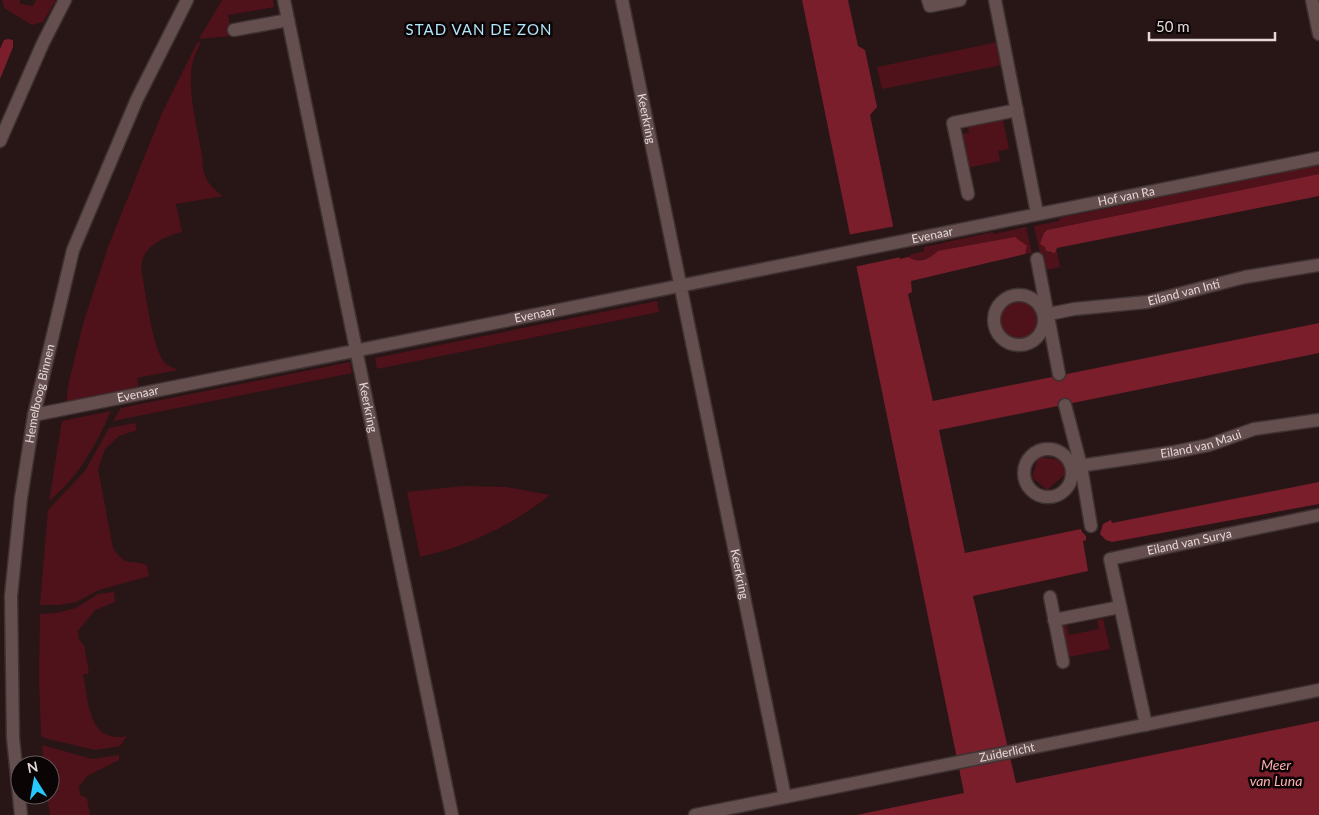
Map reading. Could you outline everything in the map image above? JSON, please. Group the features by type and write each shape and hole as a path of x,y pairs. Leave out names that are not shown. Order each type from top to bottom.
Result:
{"street":[{"path":"0,141 42,42 65,0"},
{"name":"Hemelboog Binnen","path":"21,815 13,738 6,597 34,416 74,250 137,100 187,0"},
{"name":"Keerkring","path":"284,0 452,815"},
{"name":"Keerkring","path":"622,0 785,797"},
{"path":"928,0 930,6 960,0"},
{"path":"995,0 1037,214"},
{"path":"1312,0 1319,34"},
{"path":"234,30 288,20"},
{"path":"968,194 954,123 1017,110"},
{"name":"Hof van Ra","path":"1037,214 1319,158"},
{"name":"Evenaar","path":"34,416 1037,214"},
{"path":"1037,260 1046,314 1060,374"},
{"name":"Eiland van Inti","path":"1046,314 1074,309 1147,302 1245,277 1319,265"},
{"path":"1066,405 1077,467 1091,526"},
{"name":"Eiland van Maui","path":"1077,467 1174,452 1214,443 1254,429 1319,420"},
{"name":"Eiland van Surya","path":"1146,725 1110,559 1319,515"},
{"path":"1050,597 1063,662"},
{"path":"1054,620 1120,607"},
{"name":"Zuiderlicht","path":"695,815 1319,690"}],"shaded area":[{"path":"2,0 20,0 20,4 33,6 36,0 56,0 43,22 32,25 4,8"},
{"path":"222,0 273,0 274,7 228,15 232,36 199,39"},
{"path":"201,41 192,66 192,101 204,174 211,186 223,196 176,204 182,232 155,243 143,257 141,268 156,345 165,363 178,370 137,378 139,390 66,405 68,386 83,324 108,247 162,113 197,43"},
{"path":"1003,41 1007,64 882,89 877,67"},
{"path":"1003,120 1009,149 998,151 1000,161 967,168 962,134 969,133 968,127"},
{"path":"1319,165 1319,174 1047,230 1044,237 1046,251 1050,253 1057,251 1060,267 1045,270 1034,226 1059,221 1059,218"},
{"path":"1026,227 1032,253 1025,254 1020,240 939,251 924,260 908,257 924,251 924,247"},
{"path":"657,301 659,312 377,369 375,358"},
{"path":"1018,301 1032,306 1037,320 1032,334 1018,339 1004,334 999,320 1004,306"},
{"path":"350,362 352,373 113,421 121,408"},
{"path":"111,411 85,460 69,482 49,501 62,421"},
{"path":"135,423 137,430 119,436 105,449 98,469 113,548 125,561 147,565 149,576 99,590 76,602 59,605 40,605 48,510 85,471 109,428"},
{"path":"1038,457 1063,460 1067,473 1047,490 1032,477"},
{"path":"463,486 507,487 550,495 520,516 489,534 456,547 420,557 407,492"},
{"path":"114,592 115,602 95,610 78,631 79,640 84,645 89,673 83,675 93,719 105,734 114,737 127,736 120,746 95,750 44,738 41,735 39,678 40,614 57,613 76,608 98,594"},
{"path":"1103,619 1110,649 1068,657 1063,624 1066,623 1069,635 1099,629 1097,620"},
{"path":"42,745 92,759 119,755 119,760 87,776 79,787 80,795 87,798 90,815 50,815 48,805 60,805 60,755 43,755"}],"water":[{"name":"Meer van Luna","path":"802,0 848,0 858,46 865,50 877,107 870,115 900,259 908,257 920,261 938,251 1015,237 1027,246 1025,254 911,281 912,292 908,294 933,401 1319,323 1319,353 939,430 965,553 1081,529 1086,536 1086,540 1083,541 1088,571 973,596 1016,783 1319,721 1319,815 856,815 964,793"},
{"path":"4,40 13,40 13,47 0,79 0,49"},
{"path":"1319,174 1319,196 1057,248 1055,253 1046,251 1045,247 1040,244 1047,230"},
{"path":"1319,482 1319,504 1112,542 1106,540 1100,534 1103,524 1111,520 1112,523"}],"pier":[{"path":"896,226 902,256 910,255 854,267 847,235"}],"district":[{"name":"STAD VAN DE ZON","path":"479,30"}]}
